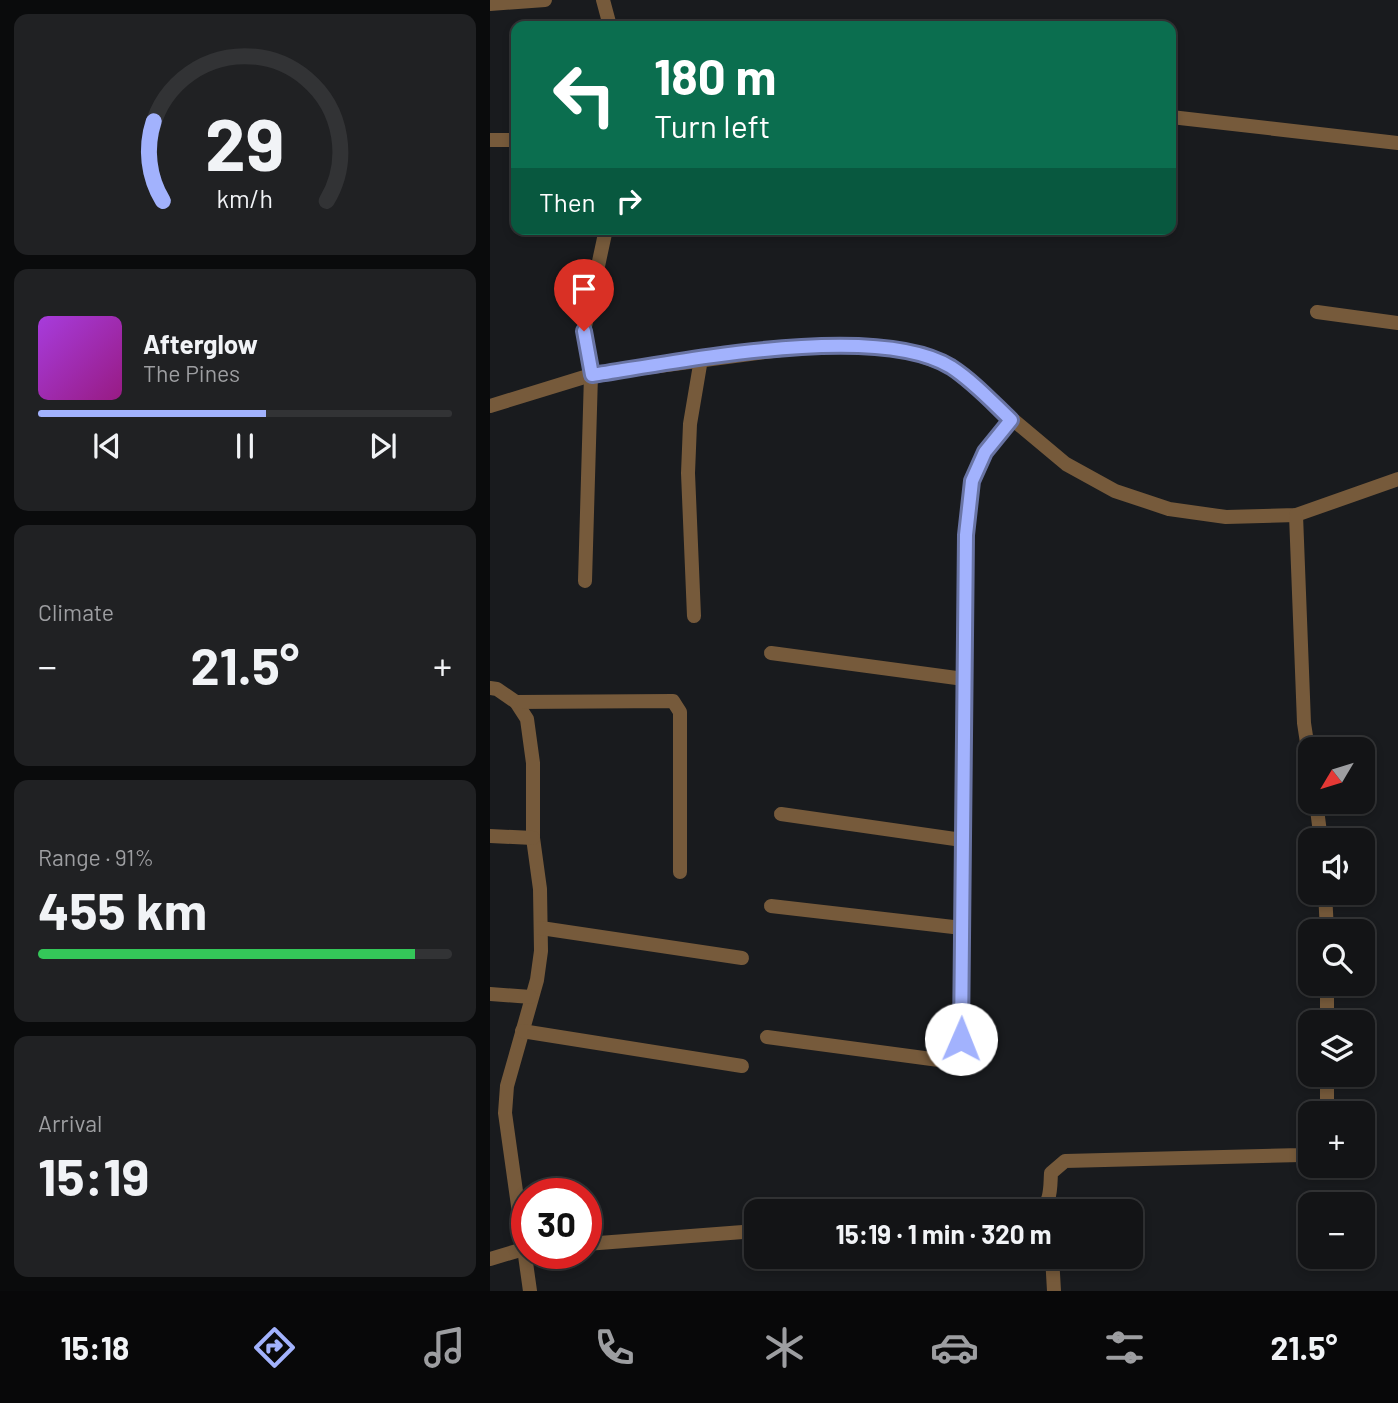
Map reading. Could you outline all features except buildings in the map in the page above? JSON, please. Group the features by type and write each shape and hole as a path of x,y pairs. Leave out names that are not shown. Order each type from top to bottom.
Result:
{"street":[{"path":"490,4 545,0"},
{"path":"603,0 609,21"},
{"path":"1176,118 1398,143"},
{"path":"490,140 511,140"},
{"path":"584,581 592,375 584,331 605,235"},
{"path":"1317,312 1398,323"},
{"path":"490,406 592,375 809,347 861,346 907,351 949,366 1066,464 1115,491 1158,505 1226,517 1296,515 1398,479"},
{"path":"694,616 688,473 691,424 701,359"},
{"path":"767,1037 939,1060 953,1052 961,1039 966,535 972,481 985,452 1011,420"},
{"path":"1296,515 1306,737"},
{"path":"771,653 964,678"},
{"path":"490,688 497,689 516,702 527,719 533,764 533,838 540,889 538,971 507,1086 505,1113 515,1178"},
{"path":"516,702 673,701 680,712 680,872"},
{"path":"782,814 962,840"},
{"path":"490,836 533,838"},
{"path":"771,906 962,928"},
{"path":"541,928 742,958"},
{"path":"490,994 531,997"},
{"path":"522,1031 742,1066"},
{"path":"1050,1199 1051,1173 1065,1161 1298,1154"},
{"path":"602,1243 744,1232"},
{"path":"490,1259 511,1252"},
{"path":"527,1269 530,1291"},
{"path":"1053,1269 1054,1291"}],"route":[{"path":"584,331 592,375 796,348 861,346 907,351 949,366 982,391 1011,420 985,452 972,481 966,535 961,1039"}]}
